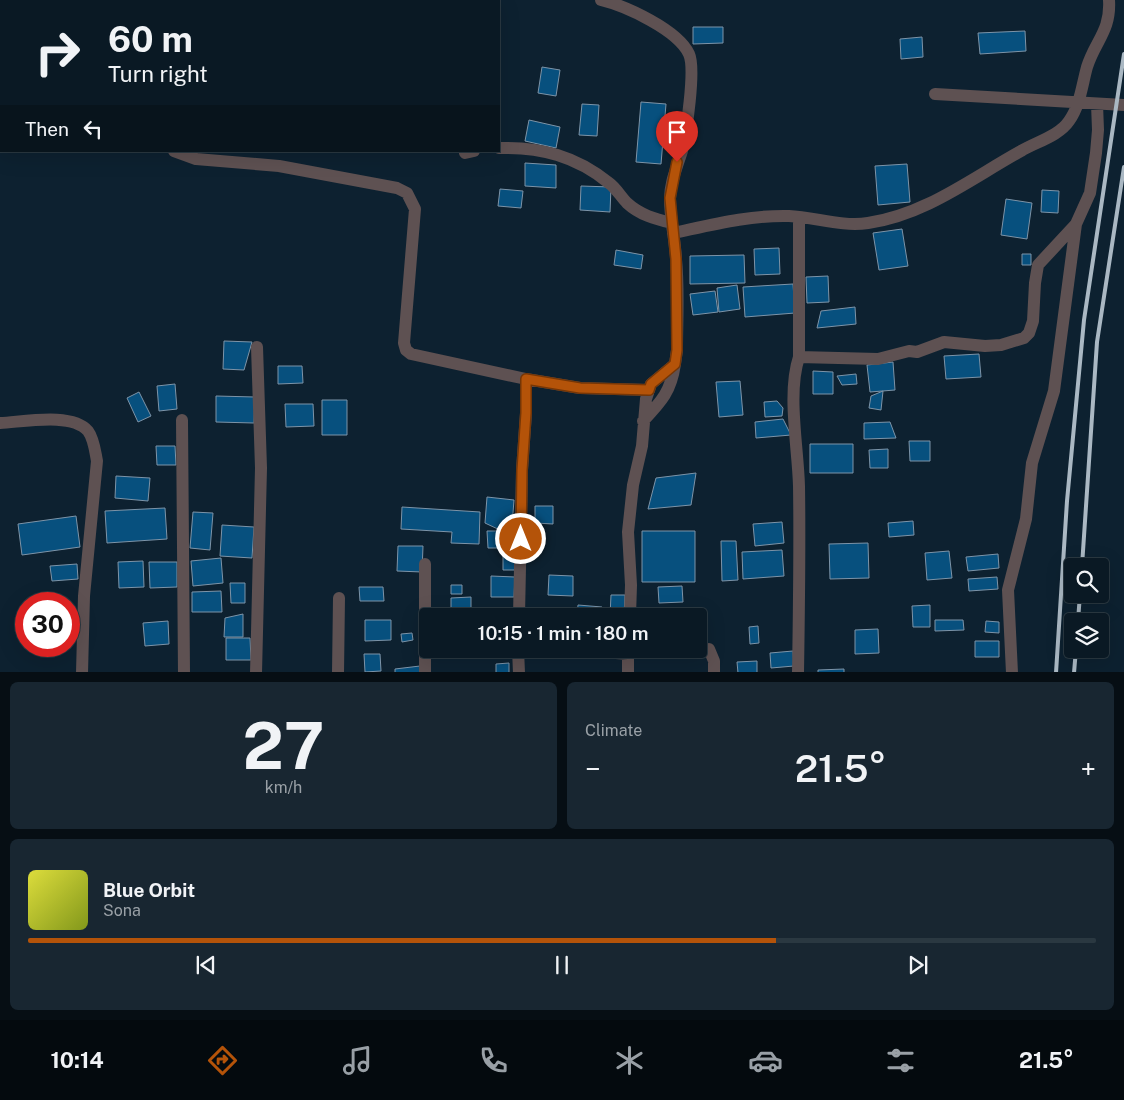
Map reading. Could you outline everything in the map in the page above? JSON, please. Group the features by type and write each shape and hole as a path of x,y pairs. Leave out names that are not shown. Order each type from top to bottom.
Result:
{"street":[{"path":"601,0 620,4 650,20 681,42 690,55 692,72 682,152 672,184 670,198 676,259 677,350 672,382 663,401 643,421"},
{"path":"500,148 550,151 577,162 611,184 641,214 672,228 746,218 799,218 844,224 867,223 889,219 941,198 1023,150 1050,137 1069,122 1078,102 1087,66 1107,24 1109,0"},
{"path":"935,94 1124,105"},
{"path":"1012,672 1008,590 1026,519 1032,463 1054,391 1076,224 1090,192 1098,130 1097,104"},
{"path":"177,152 196,159 279,166 332,175 397,188 408,192 415,209 404,343 406,350 412,354 526,379 580,388 649,390"},
{"path":"798,672 799,493 794,412 795,367 798,357 799,218"},
{"path":"798,357 878,359 909,351 916,352 944,342 985,346 1024,338 1029,332 1033,321 1038,265 1076,224"},
{"path":"256,672 261,468 257,348"},
{"path":"630,608 628,532 633,485 642,446 643,421 651,384 675,364"},
{"path":"519,608 526,379"},
{"path":"0,423 53,420 74,422 86,429 94,445 97,461 84,596 82,672"},
{"path":"182,420 184,672"},
{"path":"424,564 426,672"},
{"path":"338,672 339,598"},
{"path":"709,649 714,661 714,672"},
{"path":"518,658 518,672"},
{"path":"628,658 628,672"}],"building":[{"path":"693,27 723,27 723,43 693,44"},
{"path":"1025,31 1026,51 980,54 978,33"},
{"path":"922,37 923,57 901,59 900,39"},
{"path":"542,67 560,70 556,96 538,93"},
{"path":"641,102 666,104 661,164 636,162"},
{"path":"582,104 599,105 597,136 579,135"},
{"path":"529,120 560,127 556,148 525,141"},
{"path":"525,163 556,165 556,188 525,186"},
{"path":"907,164 910,202 878,205 875,166"},
{"path":"581,186 611,187 610,212 580,210"},
{"path":"500,189 523,191 521,208 498,206"},
{"path":"1042,190 1059,191 1058,213 1041,212"},
{"path":"1006,199 1032,203 1027,239 1001,235"},
{"path":"902,229 908,266 879,270 873,233"},
{"path":"779,248 780,274 755,275 754,249"},
{"path":"616,250 643,255 641,269 614,265"},
{"path":"1022,254 1031,254 1031,265 1022,265"},
{"path":"744,255 745,283 690,284 690,256"},
{"path":"828,276 829,302 807,303 806,277"},
{"path":"793,284 795,313 745,317 743,287"},
{"path":"737,285 740,309 719,312 717,288"},
{"path":"715,291 718,312 693,315 690,294"},
{"path":"855,307 856,324 817,328 821,311"},
{"path":"224,341 252,342 244,370 223,369"},
{"path":"979,354 981,377 946,379 944,356"},
{"path":"893,362 895,390 870,392 867,365"},
{"path":"278,366 302,366 303,383 278,384"},
{"path":"813,371 833,372 833,394 813,394"},
{"path":"856,374 857,384 842,385 837,376"},
{"path":"740,381 743,415 719,417 716,382"},
{"path":"175,384 177,409 159,411 157,386"},
{"path":"883,391 881,410 869,408 871,396"},
{"path":"139,392 151,416 138,422 127,398"},
{"path":"216,396 255,397 254,423 216,422"},
{"path":"322,400 347,400 347,435 322,435"},
{"path":"777,401 783,408 782,416 765,417 764,402"},
{"path":"285,404 313,404 314,426 286,427"},
{"path":"783,419 791,435 756,438 755,422"},
{"path":"890,422 896,438 864,439 864,423"},
{"path":"909,441 930,441 930,461 910,461"},
{"path":"810,444 853,444 853,473 810,473"},
{"path":"156,446 175,446 176,465 157,465"},
{"path":"888,449 888,468 870,468 869,450"},
{"path":"696,473 691,505 648,509 656,478"},
{"path":"116,476 150,478 148,501 115,498"},
{"path":"487,497 514,500 512,526 502,531 485,523"},
{"path":"535,506 553,506 553,524 535,523"},
{"path":"402,507 480,512 479,544 451,543 452,532 401,529"},
{"path":"165,508 167,539 107,543 105,511"},
{"path":"193,512 213,513 210,550 190,548"},
{"path":"76,516 80,547 22,555 18,524"},
{"path":"913,521 914,535 889,537 888,523"},
{"path":"782,522 784,543 755,546 753,524"},
{"path":"222,525 254,527 252,558 220,556"},
{"path":"487,531 502,531 503,548 488,548"},
{"path":"642,531 695,531 695,582 642,582"},
{"path":"721,541 736,541 738,580 722,581"},
{"path":"868,543 869,578 830,579 829,544"},
{"path":"398,546 423,546 422,572 397,571"},
{"path":"782,550 784,576 743,579 742,552"},
{"path":"949,551 952,578 927,580 925,553"},
{"path":"998,554 999,568 968,571 966,557"},
{"path":"503,555 516,555 515,570 503,570"},
{"path":"221,558 223,583 193,586 191,561"},
{"path":"143,561 144,587 119,588 118,562"},
{"path":"149,562 177,562 177,587 150,588"},
{"path":"77,564 78,579 52,581 50,566"},
{"path":"549,575 573,576 573,596 548,595"},
{"path":"491,576 515,577 514,597 491,597"},
{"path":"997,577 998,589 969,591 968,579"},
{"path":"230,583 245,583 245,603 231,603"},
{"path":"451,585 462,585 462,594 451,594"},
{"path":"682,586 683,602 659,603 658,587"},
{"path":"359,587 383,587 384,601 360,601"},
{"path":"221,591 222,612 192,612 192,592"},
{"path":"611,595 625,595 624,608 610,608"},
{"path":"471,597 471,608 451,608 451,598"},
{"path":"578,605 602,607 602,608 578,608"},
{"path":"930,605 930,627 913,627 912,606"},
{"path":"243,614 243,637 224,637 225,618"},
{"path":"365,620 391,620 391,640 365,641"},
{"path":"935,620 963,620 964,630 935,631"},
{"path":"168,621 169,644 145,646 143,623"},
{"path":"986,621 999,622 999,633 985,632"},
{"path":"758,626 759,643 750,644 749,627"},
{"path":"878,629 879,653 855,654 855,630"},
{"path":"412,633 413,640 402,642 401,634"},
{"path":"226,638 250,638 251,660 226,660"},
{"path":"975,641 999,641 999,657 975,657"},
{"path":"793,651 794,666 771,668 770,653"},
{"path":"364,654 380,654 381,671 365,672"},
{"path":"757,661 757,672 738,672 737,662"},
{"path":"509,663 509,672 496,672 496,664"},
{"path":"420,666 421,672 395,672 395,669"},
{"path":"844,669 844,672 818,672 818,670"}],"railway":[{"path":"1056,672 1067,501 1084,320 1124,54"},
{"path":"1083,558 1097,342 1124,167"},
{"path":"1079,603 1079,613"},
{"path":"1074,672 1075,658"}],"route":[{"path":"521,539 526,379 580,388 649,390 651,384 675,364 677,350 676,259 670,198 677,162"}]}
